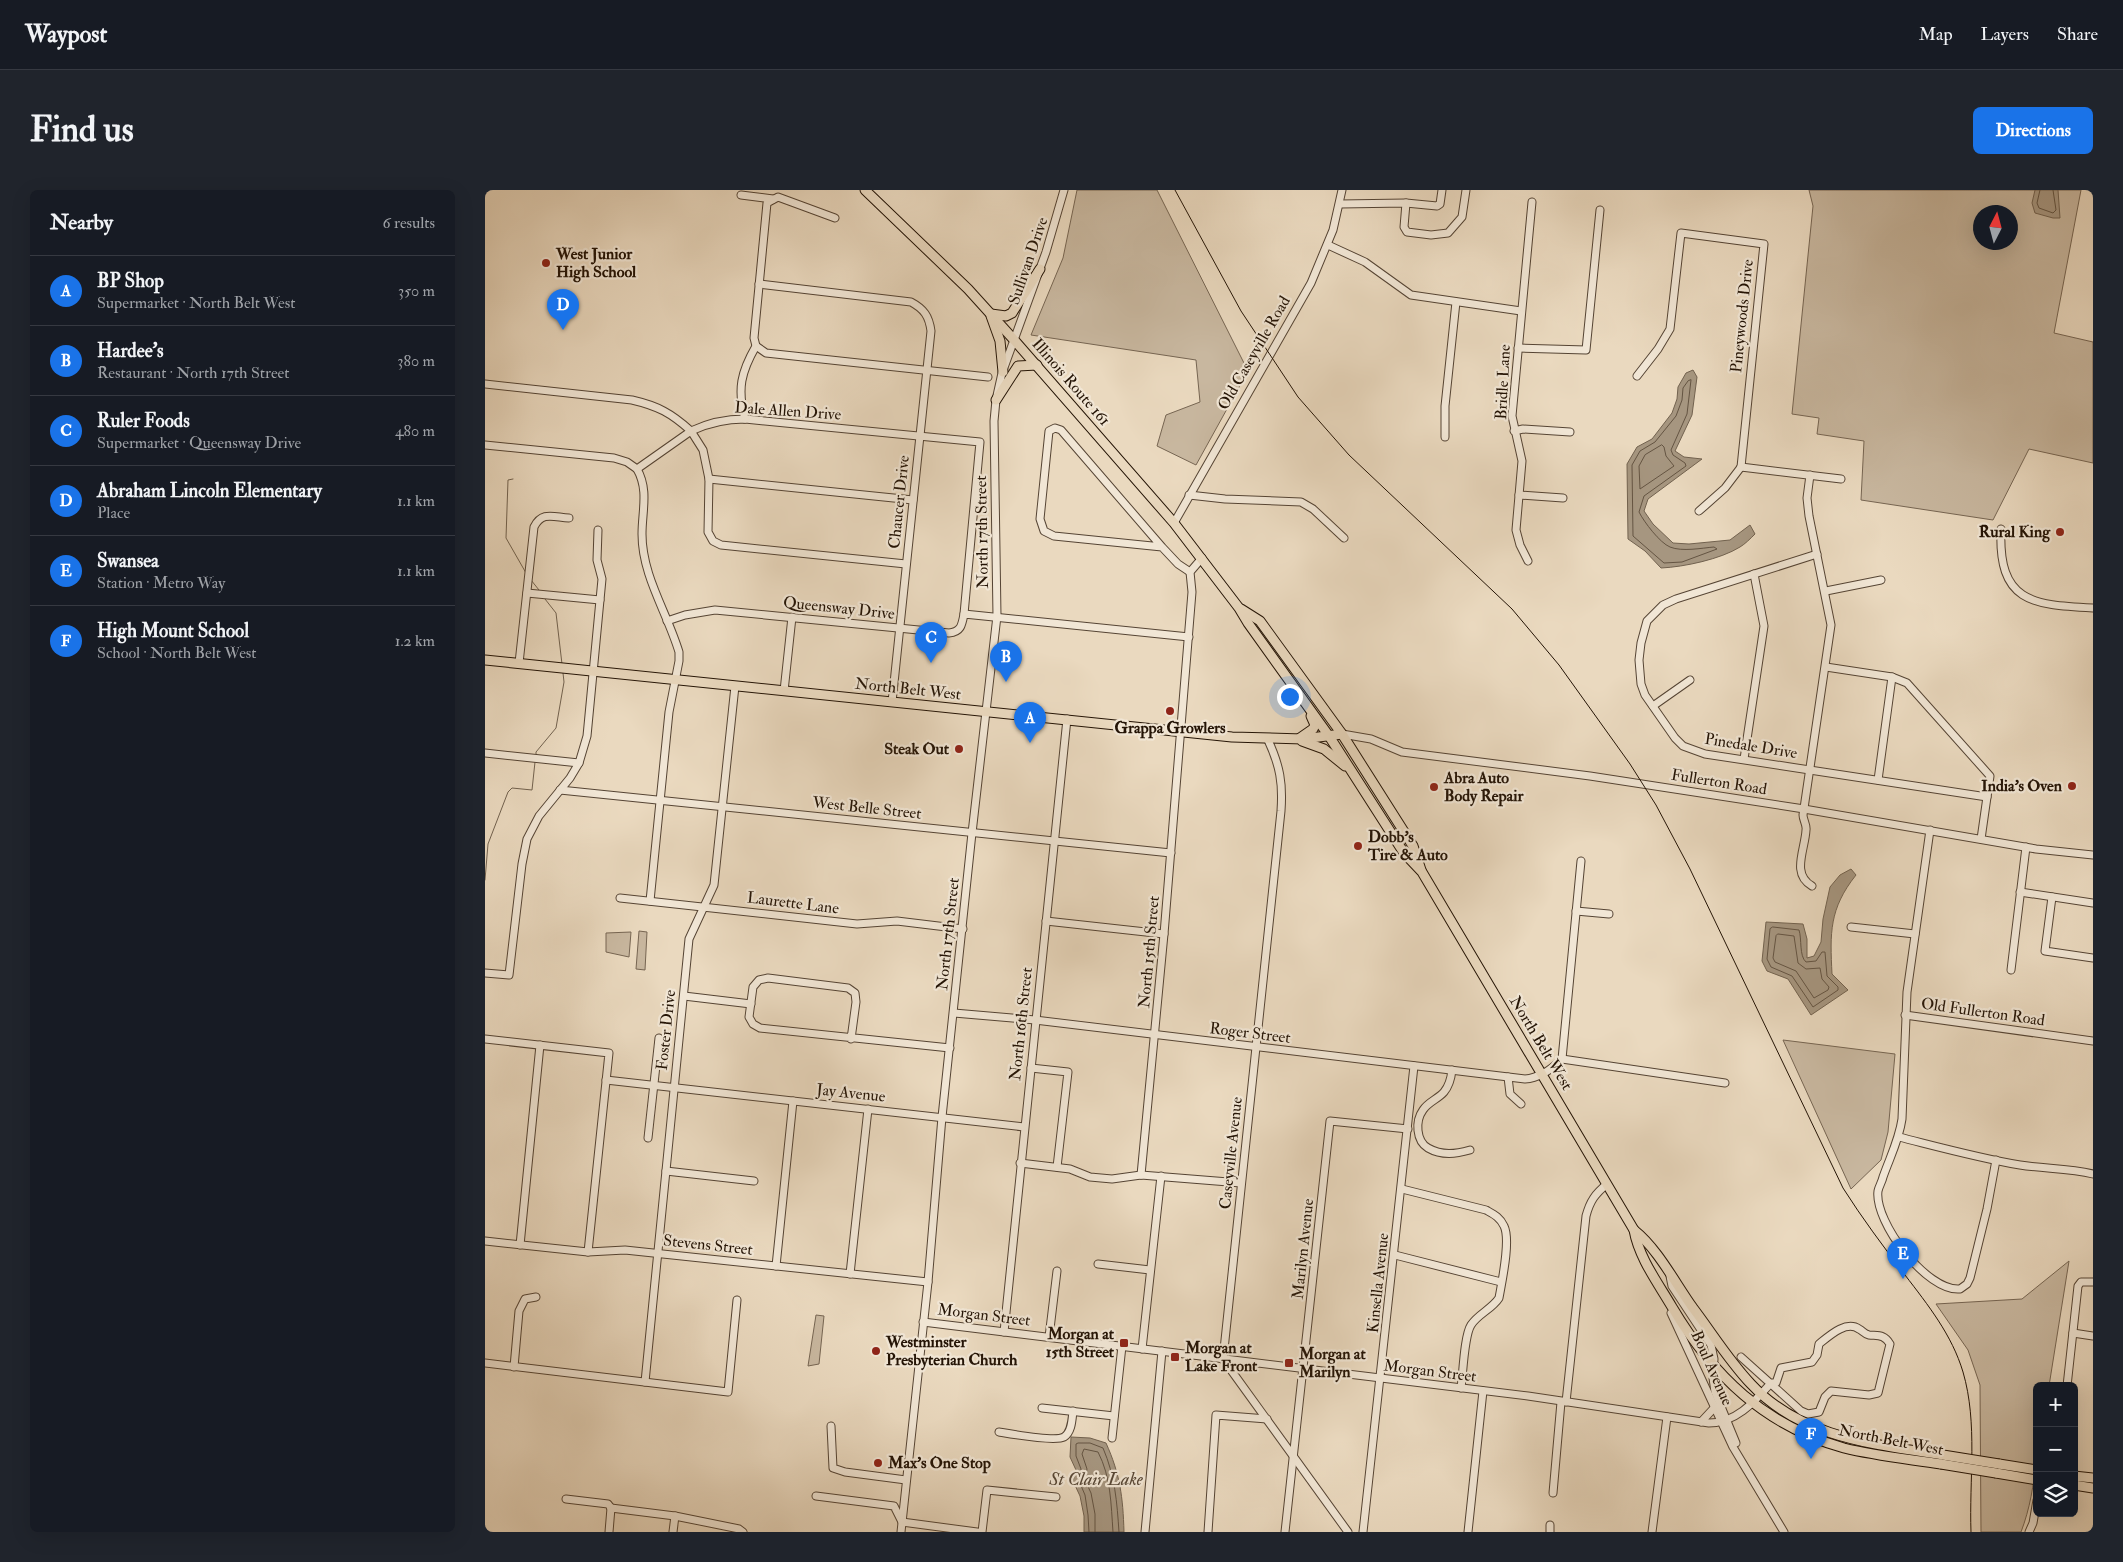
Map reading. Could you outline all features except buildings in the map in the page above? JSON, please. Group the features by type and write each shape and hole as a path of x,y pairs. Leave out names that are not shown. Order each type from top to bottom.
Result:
{"main road":[{"name":"Illinois Route 161","path":"865,190 925,246 991,314 1174,523 1239,608 1329,736"},
{"path":"1003,372 999,342 991,314 1006,316 1012,314 1040,269"},
{"path":"996,400 1018,366 1037,365"},
{"name":"Illinois Route 161","path":"1239,608 1260,621 1342,734"},
{"name":"North Belt West","path":"485,660 1269,740 1297,740 1342,734 1413,846 1422,872 1607,1184 1633,1230 1639,1250 1663,1292 1695,1343 1713,1367 1753,1403 1795,1429 1832,1444 1866,1453 1999,1464 2033,1469"},
{"path":"1297,740 1310,732 1315,725 1307,704"},
{"name":"North Belt West","path":"1329,736 1404,853 1422,872"},
{"path":"1297,740 1324,749 1353,773"},
{"name":"North Belt West","path":"1633,1230 1649,1244 1670,1276 1739,1370 1761,1394 1797,1420 1835,1435 1996,1473 2033,1479"},
{"path":"2078,1476 2093,1478"},
{"path":"2078,1486 2093,1488"}],"street":[{"name":"Sullivan Drive","path":"1015,341 1054,227 1064,190"},
{"name":"Old Caseyville Road","path":"1174,523 1311,283 1328,245 1340,204 1342,190"},
{"path":"1340,204 1406,203 1437,206 1440,204 1442,190"},
{"path":"1406,203 1404,227 1407,232 1431,235 1448,233 1457,224 1464,210 1466,190"},
{"path":"741,195 774,199"},
{"path":"835,218 778,197 767,203 754,338 756,346 766,353 988,377"},
{"name":"Bridle Lane","path":"1528,561 1517,538 1516,521 1521,461 1512,416 1532,202"},
{"path":"1518,348 1586,350 1600,210"},
{"name":"Pineywoods Drive","path":"1637,376 1658,350 1670,329 1681,233 1763,244 1741,467"},
{"path":"1328,245 1365,262 1411,295 1521,311"},
{"name":"Chaucer Drive","path":"759,284 911,302 922,308 929,319 931,331 892,702"},
{"path":"1445,437 1445,406 1456,302"},
{"name":"North 17th Street","path":"901,1532 928,1282 949,1048 997,616 994,421 996,400 1003,372 1015,341"},
{"path":"745,419 741,406 740,385 745,364 756,346"},
{"path":"485,384 632,400 654,405 674,416 691,431 703,450 709,479 708,532 713,541 721,545 907,564"},
{"name":"Dale Allen Drive","path":"637,470 691,431 706,424 732,419 980,442 964,614"},
{"path":"1161,547 1054,536 1044,531 1040,524 1041,501 1049,431 1055,428 1061,430 1161,547 1177,564 1190,572"},
{"path":"1514,431 1523,429 1570,432"},
{"path":"485,445 614,458 627,462 637,470 643,480 642,536 645,556 654,589 679,652 669,712 650,901"},
{"path":"1699,511 1725,488 1741,467 1841,478"},
{"path":"1810,475 1808,507 1826,591 1831,625 1803,809 1803,820 1806,830 1800,867 1804,882 1812,886"},
{"path":"709,479 913,500"},
{"path":"1189,495 1225,499 1301,502 1313,509 1344,538"},
{"path":"1519,495 1563,498"},
{"path":"519,663 534,528 538,520 545,516 569,518"},
{"path":"2001,529 2002,564 2009,580 2020,593 2034,602 2045,605 2093,608"},
{"path":"485,972 509,975 521,864 527,839 539,816 570,778 579,763 587,736 592,671 603,579 597,560 598,530"},
{"name":"Pinedale Drive","path":"1817,554 1675,599 1663,605 1647,621 1641,642 1639,674 1645,695 1675,738 1683,746 1705,754 1987,797"},
{"path":"1182,732 1192,592 1190,572 1202,558"},
{"path":"1744,759 1764,626 1754,574"},
{"path":"1826,591 1881,580"},
{"path":"527,592 600,600"},
{"name":"Queensway Drive","path":"667,621 685,615 715,610 956,632 962,627 964,614"},
{"path":"964,614 1189,637"},
{"path":"784,691 792,617"},
{"path":"1826,667 1892,677 1911,686 1991,776 1981,839"},
{"path":"1878,780 1892,677"},
{"path":"1653,706 1690,680"},
{"name":"Foster Drive","path":"645,1382 689,939 714,885 735,686"},
{"name":"North 16th Street","path":"1004,1332 1067,719"},
{"name":"North 15th Street","path":"1141,1175 1182,732"},
{"name":"Fullerton Road","path":"1342,734 1371,739 1393,749 1408,753 1569,773 1803,809 2026,847 2093,855"},
{"name":"Caseyville Avenue","path":"1223,1359 1282,787 1277,760 1269,740"},
{"path":"485,754 579,763"},
{"name":"West Belle Street","path":"560,790 1171,853"},
{"name":"Old Fullerton Road","path":"1930,830 1905,1015 2093,1041"},
{"path":"2011,970 2026,847"},
{"path":"1562,1059 1581,861"},
{"path":"2020,892 2093,903"},
{"path":"2052,897 2045,951 2093,958"},
{"name":"Laurette Lane","path":"620,898 857,924 897,921 963,930"},
{"path":"1576,911 1609,914"},
{"path":"1046,921 1164,934"},
{"path":"1851,928 1915,934"},
{"path":"851,1039 856,1002 855,993 848,988 768,978 759,980 753,987 749,1017 753,1024 760,1028 851,1039 949,1048"},
{"path":"683,996 751,1004"},
{"name":"Roger Street","path":"954,1013 1035,1020 1155,1036 1525,1079 1542,1074"},
{"path":"1905,1015 1903,1108 1899,1137 1879,1186 1878,1199 1885,1223 1921,1272 1937,1283 1957,1290 1964,1287 1970,1278 1987,1209 1996,1160"},
{"path":"648,1138 659,1038"},
{"path":"485,1039 609,1053 588,1252"},
{"path":"520,1245 540,1045"},
{"path":"1542,1074 1562,1059 1725,1083"},
{"name":"Kinsella Avenue","path":"1363,1532 1395,1255 1414,1066"},
{"path":"1031,1068 1068,1072 1057,1167"},
{"path":"1452,1070 1451,1080 1445,1091 1423,1109 1420,1115 1418,1128 1420,1140 1431,1150 1443,1153 1455,1154 1470,1150"},
{"path":"1508,1076 1510,1094 1521,1104"},
{"name":"Jay Avenue","path":"606,1080 1024,1127"},
{"path":"776,1266 793,1101"},
{"path":"850,1274 868,1109"},
{"name":"Marilyn Avenue","path":"1285,1532 1295,1457 1331,1121 1408,1129"},
{"path":"1899,1137 2022,1165 2093,1174"},
{"path":"1020,1162 1070,1169 1090,1177 1112,1179 1141,1175 1241,1183"},
{"path":"2079,1171 2093,1169"},
{"path":"666,1171 754,1181"},
{"path":"1142,1349 1161,1176"},
{"path":"1553,1493 1586,1216 1593,1196 1607,1184"},
{"path":"1402,1189 1486,1210 1497,1216 1504,1226 1506,1239 1499,1298 1495,1305 1471,1324 1461,1388"},
{"name":"Stevens Street","path":"485,1241 588,1252 625,1250 928,1282"},
{"path":"1395,1255 1501,1282"},
{"path":"1098,1264 1150,1270"},
{"path":"1049,1337 1057,1271"},
{"name":"Boul Avenue","path":"1670,1276 1671,1286 1711,1345 1715,1392 1724,1421"},
{"path":"2067,1382 2078,1286 2081,1282 2093,1282"},
{"name":"Boul Avenue","path":"1663,1292 1665,1301 1715,1407 1784,1532"},
{"path":"514,1367 519,1311 525,1299 535,1297"},
{"path":"485,1363 728,1392 737,1300"},
{"name":"Morgan Street","path":"923,1322 1461,1388 1701,1422 1724,1421"},
{"path":"1724,1421 1753,1403 1771,1383 1776,1383 1781,1368 1812,1362 1817,1355 1819,1344 1840,1329 1850,1326 1858,1328 1863,1333 1883,1336 1890,1344 1878,1393 1874,1395 1831,1391 1825,1397 1819,1412 1808,1414 1801,1411 1771,1383 1741,1357"},
{"path":"2073,1334 2093,1336"},
{"path":"1112,1438 1122,1346"},
{"path":"1145,1532 1162,1351"},
{"path":"1223,1359 1348,1532"},
{"path":"1468,1532 1483,1391"},
{"path":"1701,1422 1715,1407"},
{"path":"1042,1408 1114,1416"},
{"path":"999,1432 1054,1439 1064,1437 1070,1430 1073,1411"},
{"path":"1208,1532 1216,1414 1267,1419"},
{"path":"1652,1532 1667,1417"},
{"path":"831,1426 833,1468 845,1472 906,1480"},
{"path":"982,1532 987,1490 1056,1498"},
{"path":"815,1496 894,1506 902,1522 977,1532"},
{"path":"565,1499 608,1504 611,1508 675,1516 739,1528 743,1532"},
{"path":"609,1532 611,1508"},
{"path":"673,1531 675,1516"},
{"path":"2029,1532 2034,1517"}],"shaded area":[{"path":"1077,190 1157,190 1248,371 1196,465 1157,446 1166,415 1200,402 1196,360 1031,335 1063,258"},
{"path":"1809,190 2081,190 2054,333 2093,342 2093,463 2029,449 1993,520 1861,500 1864,441 1817,434 1819,418 1792,414 1813,206"},
{"path":"639,931 647,932 645,970 636,969"},
{"path":"631,932 629,957 606,952 606,933"},
{"path":"1783,1040 1895,1054 1888,1132 1881,1160 1851,1189"},
{"path":"2069,1261 2050,1382 2033,1382 2033,1484 2027,1514 2021,1532 1981,1532 1980,1385 1968,1350 1936,1304 2022,1299"},
{"path":"816,1315 824,1316 819,1364 808,1366"}],"water":[{"path":"2035,190 2058,190 2060,218 2035,213 2032,203"},
{"path":"1693,370 1697,377 1692,415 1675,451 1684,457 1702,459 1648,499 1644,511 1653,524 1673,543 1689,544 1730,540 1750,525 1755,534 1742,546 1713,559 1661,568 1645,551 1628,539 1627,464 1637,447 1652,439 1672,413 1677,399 1678,387 1686,373"},
{"path":"1851,869 1856,875 1847,887 1836,910 1831,946 1832,974 1848,990 1811,1015 1788,979 1767,971 1762,961 1766,922 1803,924 1807,939 1807,958 1814,956 1821,942 1823,919 1830,887 1840,875"},
{"name":"St Clair Lake","path":"1071,1437 1090,1438 1106,1443 1115,1465 1120,1486 1124,1532 1084,1532 1084,1516 1080,1496 1073,1481 1076,1470 1070,1457"}],"waterway":[{"path":"513,479 508,480 506,538 526,573"},
{"path":"531,580 539,590"},
{"path":"545,599 556,613 562,664"},
{"path":"536,756 536,752 556,728 564,682 563,673"},
{"path":"485,880 488,844 508,792 512,788 532,790 535,762"}],"tram line":[{"path":"1175,190 1241,311 1298,397 1349,455 1512,609 1559,665 1630,764 1656,805 1690,869 1843,1188 1873,1232 1931,1309 1953,1345 1968,1391 1972,1431 1971,1532"}],"place":[{"name":"West Junior High School","path":"546,263"},
{"name":"Abraham Lincoln Elementary","path":"563,330"},
{"name":"Rural King","path":"2060,532"},
{"name":"Ruler Foods","path":"931,663"},
{"name":"Hardee's","path":"1006,682"},
{"name":"Grappa Growlers","path":"1170,711"},
{"name":"BP Shop","path":"1030,743"},
{"name":"Steak Out","path":"959,749"},
{"name":"India's Oven","path":"2072,786"},
{"name":"Abra Auto Body Repair","path":"1434,787"},
{"name":"Dobb's Tire & Auto","path":"1358,846"},
{"name":"Swansea","path":"1903,1279"},
{"name":"Morgan at 15th Street","path":"1124,1343"},
{"name":"Westminster Presbyterian Church","path":"876,1351"},
{"name":"Morgan at Lake Front","path":"1175,1357"},
{"name":"Morgan at Marilyn","path":"1289,1363"},
{"name":"High Mount School","path":"1811,1459"},
{"name":"Max's One Stop","path":"878,1463"}]}
